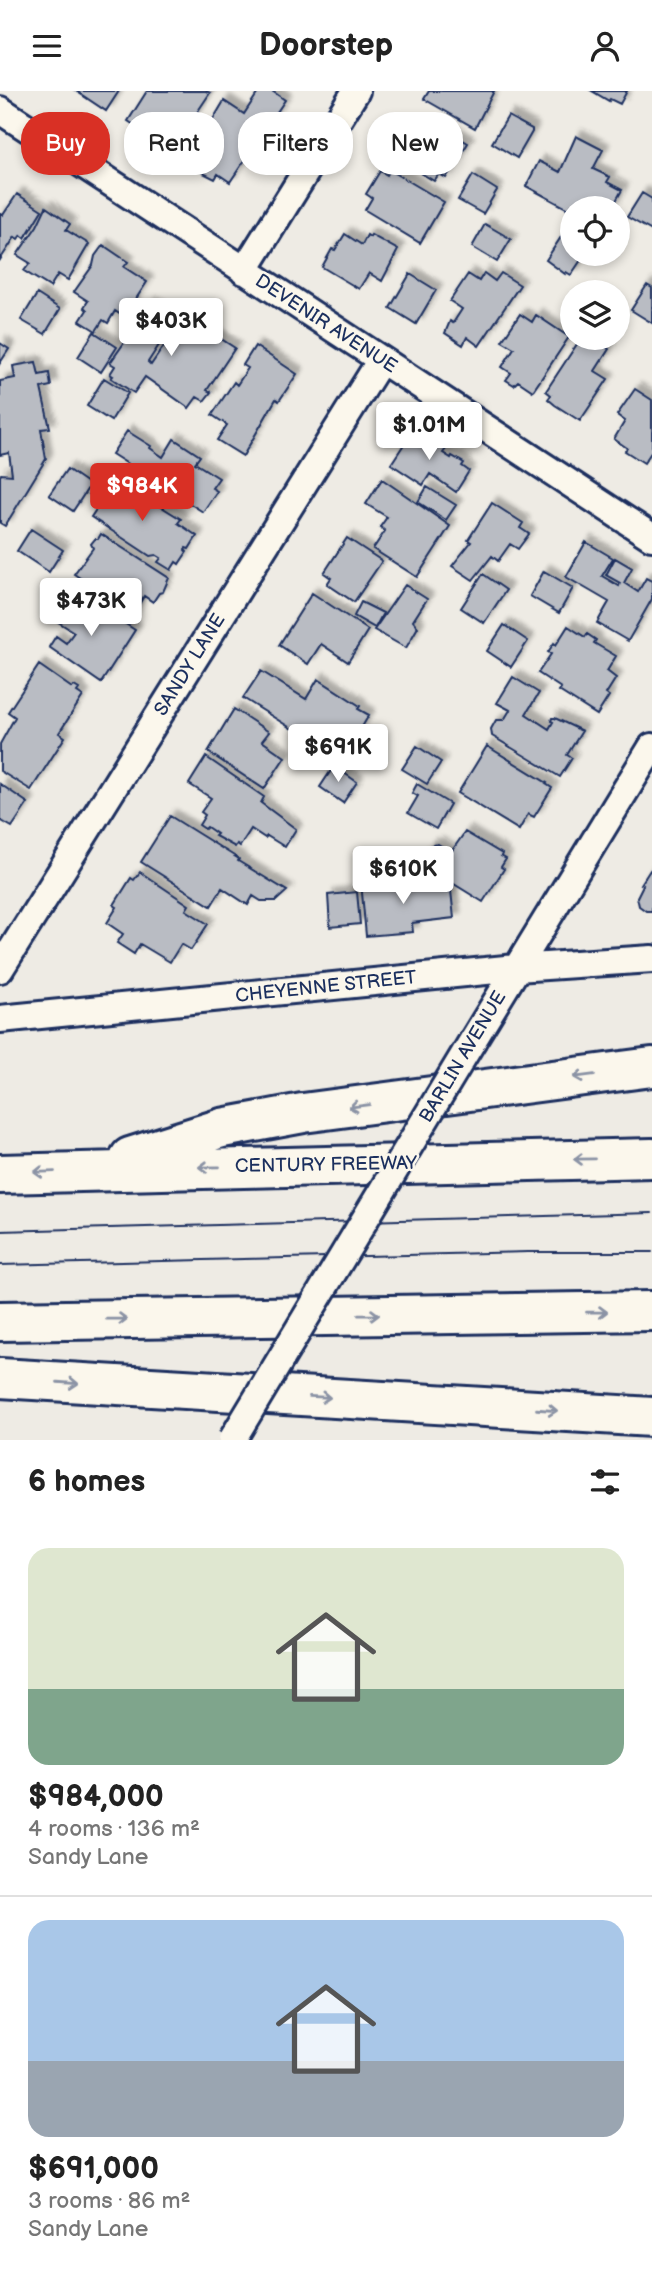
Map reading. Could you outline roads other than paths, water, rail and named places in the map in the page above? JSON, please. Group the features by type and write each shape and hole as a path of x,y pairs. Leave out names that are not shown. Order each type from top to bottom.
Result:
{"highway":[{"path":"88,1170 222,1128 316,1111 652,1067"},
{"name":"CENTURY FREEWAY","path":"0,1174 652,1158"},
{"path":"0,1321 652,1311"},
{"path":"0,1378 652,1417"}],"street":[{"path":"244,271 356,91"},
{"name":"DEVENIR AVENUE","path":"0,110 652,537"},
{"name":"SANDY LANE","path":"0,969 381,360"},
{"name":"BARLIN AVENUE","path":"232,1440 652,747"},
{"name":"CHEYENNE STREET","path":"0,1019 516,968 652,959"}],"tram line":[{"path":"0,1231 652,1213"},
{"path":"0,1265 528,1252 652,1252"}]}
